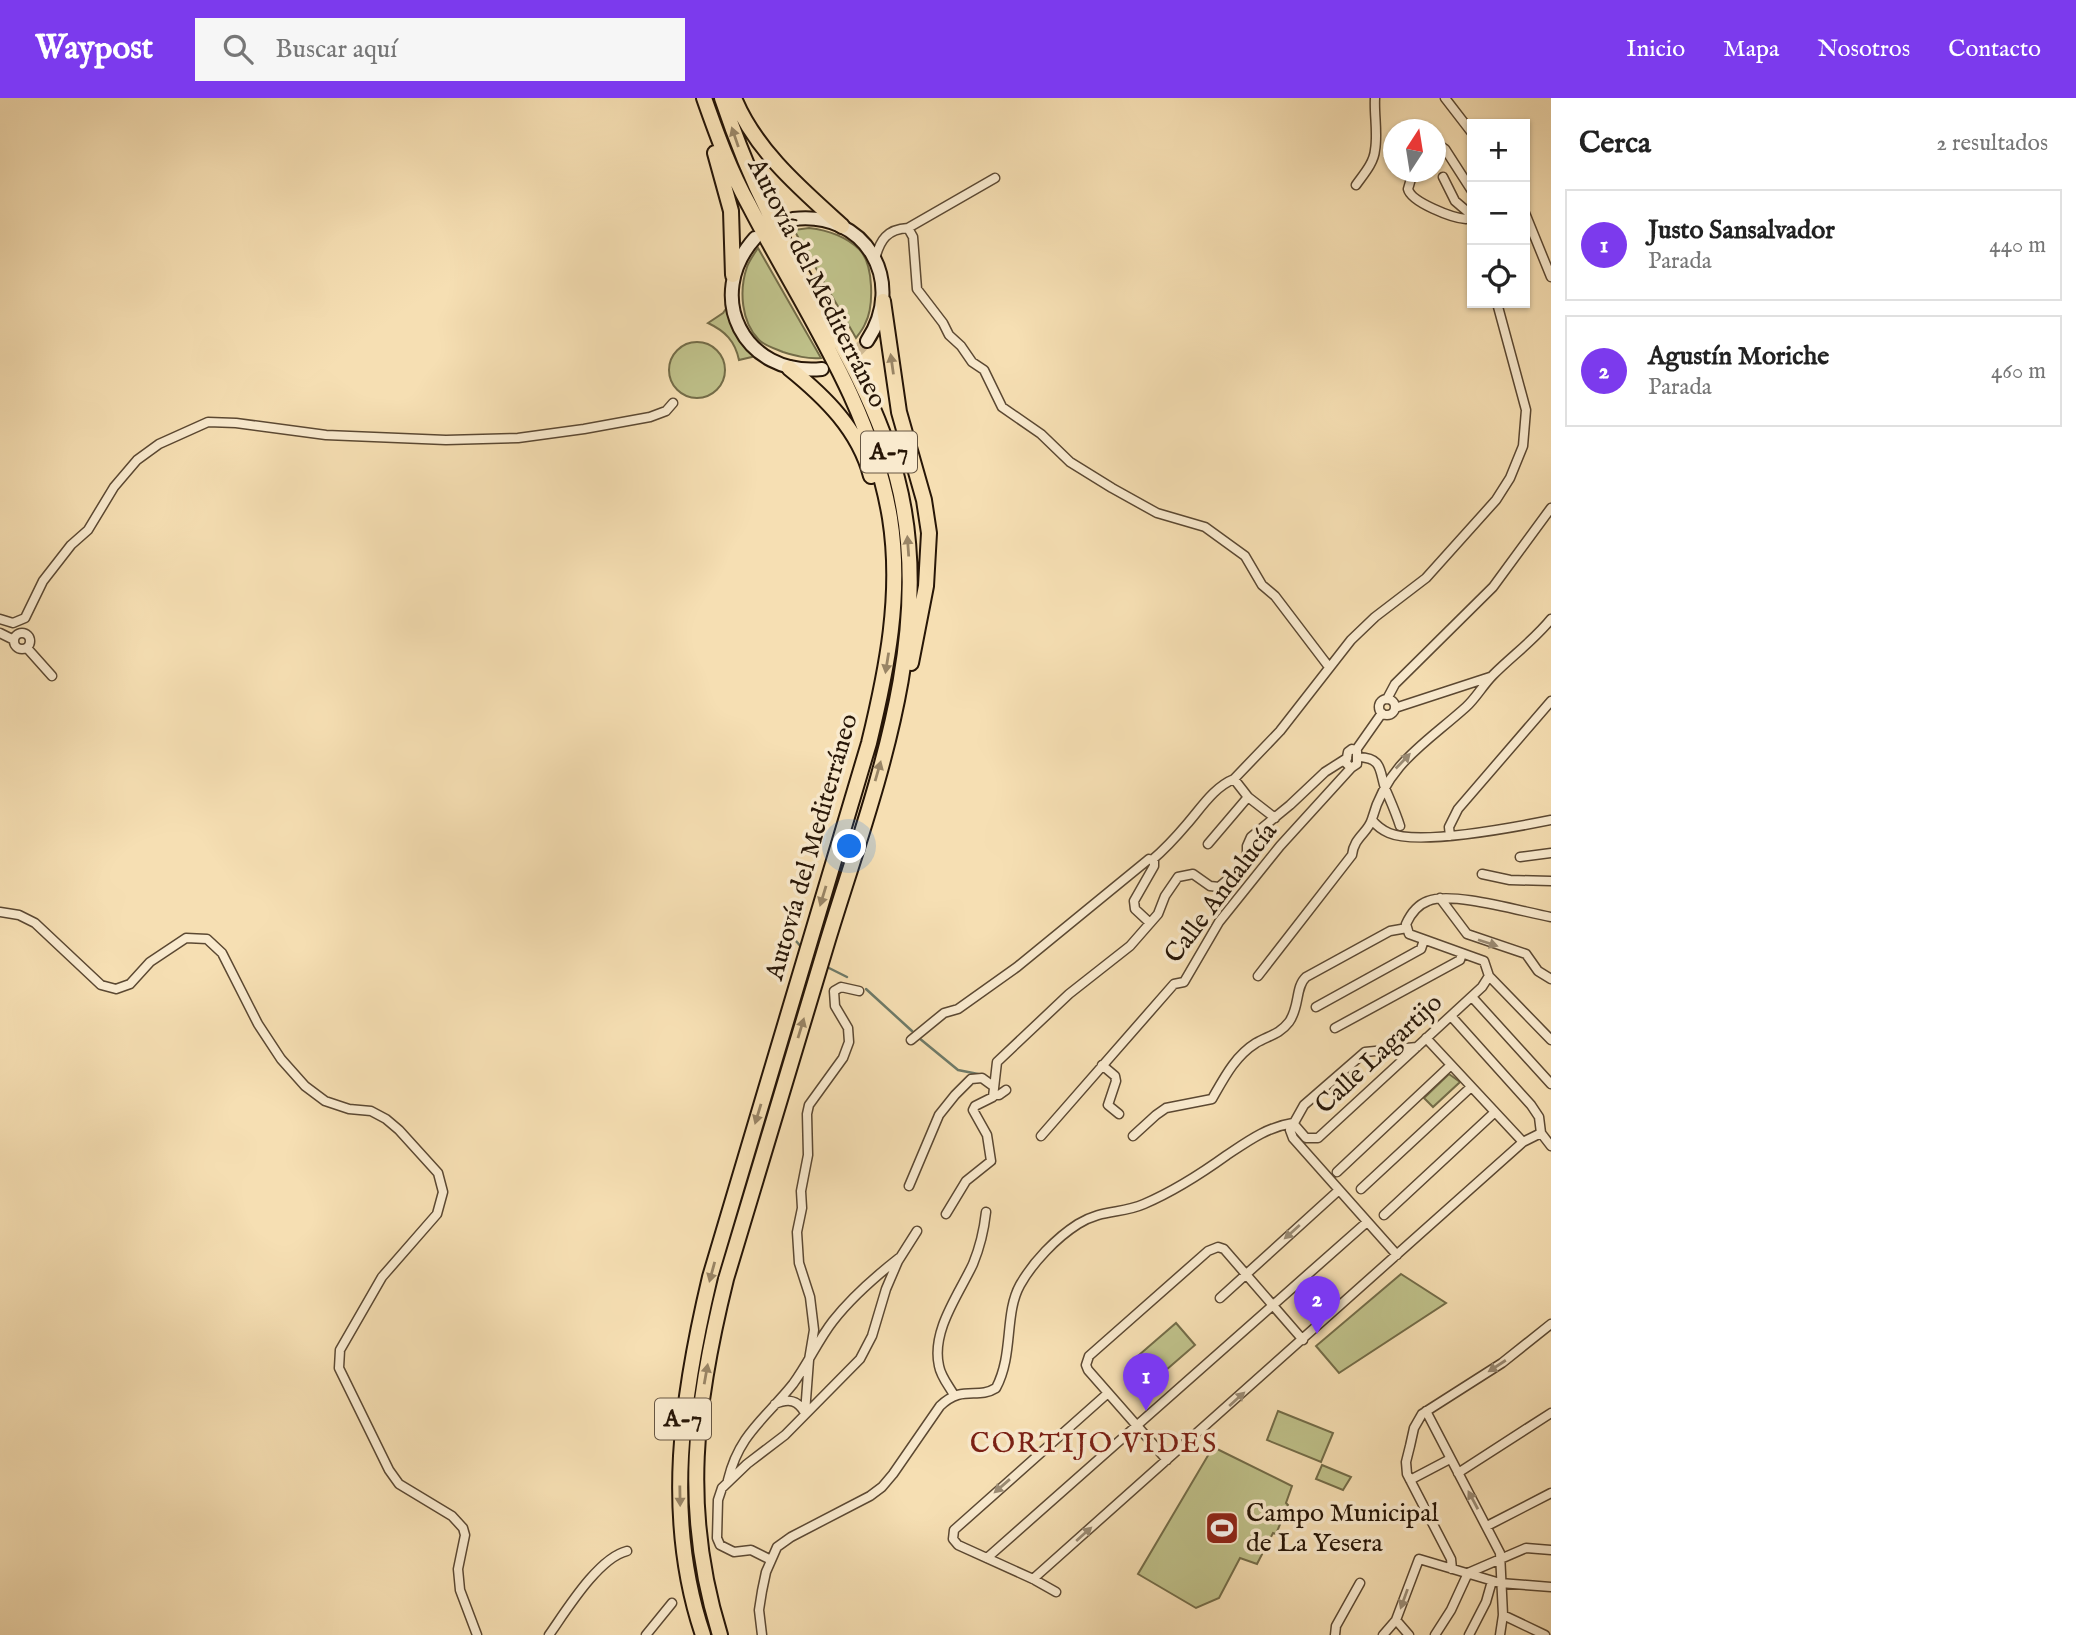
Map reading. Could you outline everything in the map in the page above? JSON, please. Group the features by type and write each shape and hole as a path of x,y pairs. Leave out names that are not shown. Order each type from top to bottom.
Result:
{"highway":[{"path":"704,98 701,116 721,171 731,211 733,275"},
{"name":"Autovía del Mediterráneo","path":"702,1635 688,1580 680,1525 682,1430 700,1319 880,697 893,622 894,580 890,519 873,451 846,383 730,169 704,98"},
{"name":"Autovía del Mediterráneo","path":"720,1635 701,1560 695,1508 695,1462 711,1346 726,1279 885,749 908,625 910,583 906,521 897,476 883,433 864,387 773,221 741,155 722,98"},
{"path":"734,98 743,120 762,147 842,226"},
{"path":"883,301 899,412 924,500 929,533 926,586 916,643 910,668 897,693"},
{"path":"789,368 809,384 843,420 863,452 882,529 888,601 893,622"}],"street":[{"path":"1356,185 1376,149 1375,98"},
{"path":"1445,98 1467,127"},
{"path":"1446,151 1467,183"},
{"path":"875,259 878,247 888,233 908,228 995,178"},
{"path":"1410,182 1408,189 1412,198 1456,218 1467,218"},
{"path":"1446,182 1455,201 1467,215"},
{"path":"793,219 815,218 842,226 863,242 875,259 882,280 883,301 878,322 867,341"},
{"path":"1530,225 1551,277"},
{"path":"908,228 913,237 918,289 949,335 972,362 984,370 1002,407 1041,434 1070,463 1157,513 1205,527 1245,556 1262,585 1275,596 1329,667"},
{"path":"755,238 741,255 733,275 732,308 745,338 769,359 789,368 822,369"},
{"path":"911,1041 920,1030 944,1013 958,1009 1017,967 1146,860 1153,860 1214,793 1226,782 1234,779 1280,731 1351,640 1426,578 1496,500 1518,462 1526,430 1526,410 1498,308"},
{"path":"27,648 30,640 25,634 27,615 43,581 71,545 88,530 114,487 137,460 169,439 208,422 326,435 446,440 518,438 650,417 667,411 673,403"},
{"path":"1492,676 1395,708 1389,715 1379,710 1380,704 1388,699 1395,684 1493,587 1551,508"},
{"path":"0,619 18,623 27,615"},
{"path":"1258,976 1352,855 1354,844 1372,820 1372,812 1394,771 1417,747 1468,705 1492,676 1551,619"},
{"path":"0,634 14,640"},
{"path":"25,634 16,635 14,640 19,649 27,648"},
{"path":"27,648 52,676"},
{"path":"1388,699 1393,702 1395,708"},
{"path":"1450,836 1449,827 1458,809 1551,701"},
{"path":"1357,754 1382,713"},
{"path":"1351,768 1347,765 1349,751 1378,764 1400,826"},
{"name":"Calle Andalucía","path":"1041,1136 1174,984 1184,982 1219,922 1280,846 1357,764 1357,754"},
{"path":"946,1214 966,1181 991,1161 987,1135 973,1110 975,1106 992,1098 997,1062 1062,1001 1130,946 1158,914 1174,880 1182,874 1193,874 1214,887 1223,886 1247,863 1247,846 1251,837 1325,772 1347,758"},
{"path":"1234,779 1248,797 1275,818"},
{"path":"1209,844 1248,797"},
{"path":"1372,820 1389,834 1404,836 1450,836 1551,820"},
{"path":"1520,857 1551,853"},
{"path":"1150,923 1135,908 1134,901 1154,866 1153,860"},
{"path":"1482,874 1510,880 1551,881"},
{"path":"1551,917 1440,898 1425,901 1416,907 1408,918 1407,928 1412,936 1484,961 1489,976 1551,1040"},
{"path":"1440,898 1467,934 1526,954 1538,971 1551,979"},
{"path":"0,912 19,915 35,923 101,985 116,989 130,984 149,962 186,938 207,940 222,953 258,1024 281,1059 305,1086 325,1101 349,1109 371,1111 386,1119 438,1173 443,1192 437,1214 382,1276 340,1350 339,1368 341,1377 389,1470 399,1484 452,1516 463,1528 465,1535 458,1569 460,1590 478,1635"},
{"path":"1133,1136 1166,1108 1212,1099 1236,1062 1256,1043 1281,1032 1289,1022 1299,1001 1300,984 1306,977 1390,931 1407,928"},
{"path":"1316,1006 1420,949 1424,940"},
{"path":"1335,1028 1460,960 1462,953"},
{"name":"Calle Lagartijo","path":"1293,1123 1306,1139 1318,1138 1472,997 1489,976"},
{"path":"805,1413 809,1360 813,1346 813,1315 797,1250 797,1231 803,1208 801,1191 809,1142 807,1114 816,1095 843,1058 849,1042 848,1028 835,1006 833,993 841,987 859,991"},
{"path":"1472,997 1551,1084"},
{"path":"1451,1016 1531,1105 1539,1117 1541,1133 1551,1146"},
{"path":"1426,1038 1523,1143"},
{"path":"1397,1255 1291,1135 1293,1123 1304,1105 1366,1052 1417,1047"},
{"path":"1101,1065 1115,1076 1108,1105 1119,1114"},
{"path":"1336,1172 1451,1065"},
{"path":"909,1186 944,1107 971,1079 982,1078 999,1095 1006,1090"},
{"path":"1361,1189 1471,1087"},
{"path":"1384,1214 1495,1112"},
{"path":"762,1635 759,1610 766,1572 777,1547 790,1537 870,1496 882,1487 940,1406 954,1395 990,1392 996,1388 1007,1359 1013,1303 1019,1286 1052,1245 1078,1224 1101,1212 1142,1205 1226,1156 1252,1137 1279,1125 1293,1123"},
{"path":"1033,1579 1523,1143 1541,1133"},
{"path":"1220,1298 1339,1190"},
{"path":"954,1395 939,1366 938,1354 950,1307 980,1245 986,1212"},
{"path":"987,1558 1367,1222"},
{"path":"771,1560 751,1550 728,1551 718,1542 718,1500 722,1488 728,1480 785,1435 860,1359 872,1336 886,1289 917,1231"},
{"path":"1167,1460 1088,1370 1086,1365 1089,1356 1211,1249 1221,1248 1303,1340"},
{"path":"728,1480 741,1442 809,1360 833,1321 881,1272 902,1255"},
{"path":"1452,1569 1451,1559 1407,1474 1406,1462 1414,1428 1426,1411 1502,1363 1550,1328"},
{"path":"1056,1592 955,1542 953,1534 956,1527 1108,1392"},
{"path":"775,1404 789,1400 796,1402 805,1413"},
{"path":"1426,1411 1500,1553 1496,1582 1503,1615 1500,1635"},
{"path":"1458,1473 1551,1413"},
{"path":"1410,1480 1450,1459"},
{"path":"1487,1526 1551,1493"},
{"path":"1435,1634 1451,1610 1468,1573 1526,1548 1551,1550"},
{"path":"549,1635 598,1571 616,1553 627,1551"},
{"path":"1383,1635 1396,1620 1419,1559 1496,1582 1551,1587"},
{"path":"1469,1635 1496,1582"},
{"path":"1335,1635 1336,1626 1360,1583"},
{"path":"646,1635 672,1603"},
{"path":"1503,1615 1545,1635"},
{"path":"1396,1620 1409,1635"}],"green space":[{"path":"809,228 829,232 854,244 868,265 870,307 868,317 856,338 794,230"},
{"path":"758,248 821,358 783,352 761,342 753,333 745,315 743,286 748,265"},
{"path":"728,306 756,356 739,360 728,337 708,323"},
{"path":"691,342 703,342 713,346 721,354 725,370 721,386 713,394 703,398 691,398 681,394 673,386 669,376 669,364 673,354 681,346"},
{"path":"1449,1074 1460,1082 1433,1107 1424,1098"},
{"path":"1401,1274 1446,1303 1339,1373 1316,1346"},
{"path":"1176,1323 1195,1345 1151,1383 1132,1361"},
{"path":"1278,1411 1333,1433 1321,1462 1267,1440"},
{"name":"Campo Municipal de La Yesera","path":"1213,1447 1292,1486 1286,1503 1288,1505 1276,1534 1273,1533 1257,1564 1240,1558 1219,1598 1196,1608 1138,1574"},
{"path":"1322,1465 1351,1477 1343,1490 1316,1479"}],"waterway":[{"path":"796,941 803,949"},
{"path":"825,966 847,977"},
{"path":"866,989 912,1031"},
{"path":"919,1038 958,1070 978,1074"}],"tunnel":[{"path":"822,369 852,356 867,341"}],"place":[{"name":"Agustín Moriche","path":"1317,1334"},
{"name":"Justo Sansalvador","path":"1146,1411"},
{"name":"Campo Municipal de La Yesera","path":"1222,1528"}],"district":[{"name":"CORTIJO VIDES","path":"1094,1444"}]}
